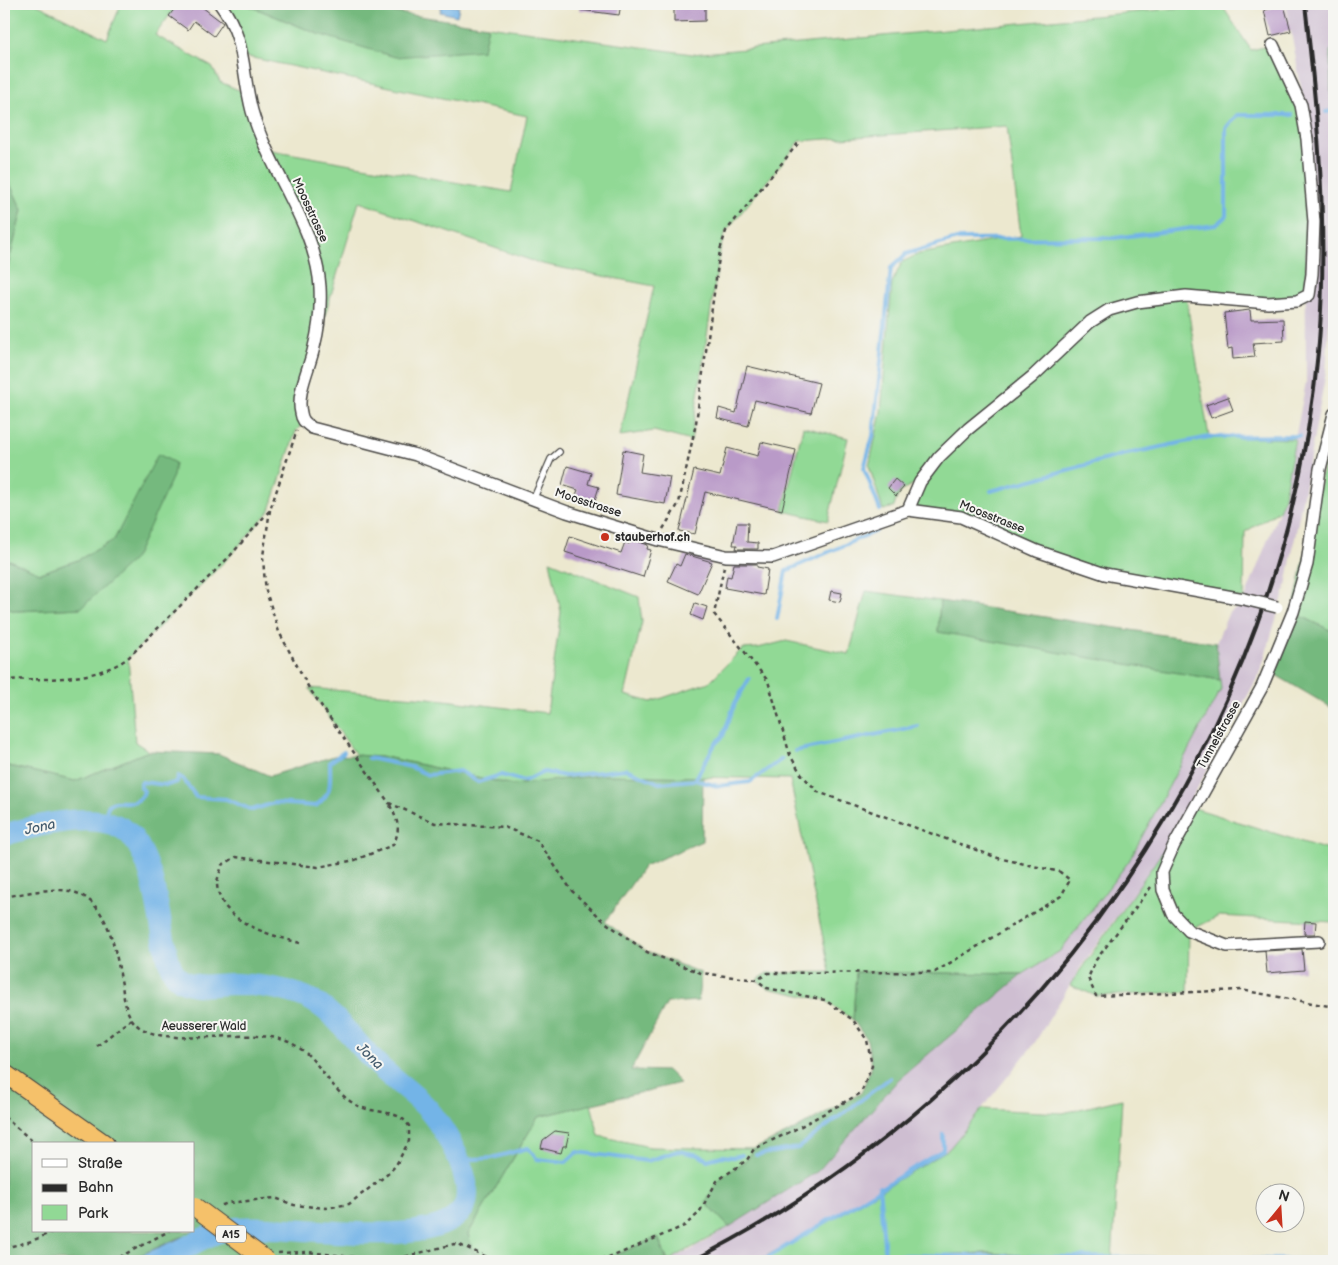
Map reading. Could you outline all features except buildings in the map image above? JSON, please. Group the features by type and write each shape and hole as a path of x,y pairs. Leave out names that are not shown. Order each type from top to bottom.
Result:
{"highway":[{"path":"4,1073 102,1142"},
{"name":"A15","path":"195,1207 271,1257"}],"street":[{"name":"Moosstrasse","path":"220,4 231,18 240,40 252,111 265,149 314,248 318,268 319,316 314,347 300,401 300,412 304,422 312,428 391,448 443,464 533,500 658,540 726,556 773,556 908,510 961,517 1037,551 1105,574 1244,600 1293,612"},
{"path":"908,510 920,482 939,457 968,429 1032,377 1090,322 1110,310 1136,302 1186,296 1268,303 1297,301 1309,295 1312,274 1314,222 1307,139 1301,105 1273,45"},
{"name":"Tunnelstrasse","path":"1162,872 1174,845 1262,687 1293,612 1307,564 1320,469 1334,414"},
{"path":"1162,872 1163,890 1172,914 1189,931 1227,946 1318,942"}],"lane":[{"path":"533,500 551,459 559,452"}],"path":[{"path":"658,540 679,503 696,423 720,250 726,231 800,140"},
{"path":"300,944 273,935 234,916 222,901 217,883 222,865 236,857 318,867 363,857 393,845 399,832 397,820 389,803 309,688 279,632 266,591 263,556 270,510 296,431 304,422"},
{"path":"4,680 94,674 122,662 230,556 270,510"},
{"path":"726,556 714,614 768,681 790,755 801,774 818,792 998,858 1060,872 1070,880 1061,896 935,972 768,973 757,980"},
{"path":"389,803 435,823 504,826 538,841 572,891 605,922 647,952 701,973 757,980 767,988 825,1000 853,1020 867,1040 872,1066 861,1093 794,1130 754,1149 747,1160 717,1181 699,1213 684,1226 609,1258 592,1261"},
{"path":"1162,872 1096,960 1088,978 1096,996 1241,990 1334,1007"},
{"path":"4,898 62,890 76,892 91,901 102,915 112,935 126,1008 131,1019 97,1046"},
{"name":"Aeusserer Wald","path":"131,1019 146,1030 166,1036 249,1034 290,1042 309,1054 338,1090 349,1100 369,1110 396,1115 407,1123 410,1131 409,1141 396,1165 389,1173 349,1204 326,1208 294,1205 275,1198 228,1203 220,1206"},
{"path":"4,1117 34,1142"},
{"path":"4,1248 32,1241 52,1232"},
{"path":"112,1261 167,1232"},
{"path":"271,1257 307,1252 381,1260 396,1259 454,1244 461,1245 482,1257 502,1261"}],"shaded area":[{"path":"1286,4 1334,4 1334,47 1330,51 1332,137 1334,149 1334,254 1326,372 1286,586 1260,673 1163,851 1082,965 1034,1044 949,1149 830,1221 757,1261 668,1261 695,1248 818,1171 899,1079 1023,974 1060,951 1129,861 1221,689 1216,643 1229,612 1242,606 1283,501 1306,382 1305,109"}],"green space":[{"path":"4,4 36,4 107,39 121,4 178,4 155,35 212,67 220,82 248,94 265,149 511,192 527,116 243,56 220,4 245,4 318,34 482,50 488,26 692,54 1221,4 1251,50 1273,45 1305,118 1306,298 1186,296 1209,437 1295,439 1283,501 1279,511 1245,532 1244,599 1105,574 961,517 908,510 920,482 902,490 894,507 883,510 869,466 881,412 892,283 902,262 919,254 1021,236 1007,126 800,141 726,231 720,250 691,441 654,431 620,436 654,286 542,264 359,202 303,388 304,422 296,431 270,510 230,556 128,658 135,742 149,751 75,781 4,765 4,608 17,611 81,608 135,502 114,540 78,560 40,573 4,558 4,282 22,210 4,171"},
{"path":"245,4 336,4 488,26 483,50 395,57 318,34"},
{"path":"1334,47 1334,149 1332,137 1330,51"},
{"path":"4,171 22,210 4,282"},
{"path":"1334,414 1334,632 1293,612"},
{"path":"803,427 848,438 828,521 783,511"},
{"path":"158,454 175,463 173,476 135,558 81,608 17,611 4,608 4,558 40,573 78,560 114,540"},
{"path":"550,561 639,597 642,622 625,695 651,702 709,682 742,649 758,648 786,641 849,654 866,591 940,601 938,631 1220,680 1221,689 1129,861 1060,951 1023,974 856,972 853,1020 825,1000 767,988 757,980 768,973 830,972 790,779 603,775 513,785 390,758 356,755 309,688 428,698 547,713 561,612"},
{"path":"940,601 1216,643 1220,680 938,632"},
{"path":"1293,612 1334,632 1334,709 1269,671"},
{"path":"149,751 219,754 270,776 334,756 356,755 390,758 513,785 603,775 703,777 702,841 644,866 605,922 647,952 701,973 698,1001 667,1003 631,1070 668,1071 680,1083 538,1117 468,1234 473,1252 492,1260 502,1261 169,1261 203,1237 188,1235 127,1261 4,1261 4,765 75,781"},
{"path":"1188,806 1334,852 1334,922 1219,916 1189,931 1188,992 1096,996 1070,985 1163,851"},
{"path":"856,972 1023,974 899,1079 818,1171 729,1227 706,1203 717,1181 747,1160 754,1149 794,1130 861,1093 872,1065 867,1040 853,1020"},
{"path":"1122,1099 1112,1260 988,1253 757,1261 830,1221 949,1149 982,1109 1063,1113"},
{"path":"591,1104 599,1136 650,1147 754,1149 747,1160 706,1203 729,1227 668,1261 658,1237 609,1258 592,1261 502,1261 492,1260 473,1252 468,1234 538,1117"},
{"path":"658,1237 667,1261 592,1261 609,1258"},
{"path":"988,1253 1128,1261 780,1261"}],"water":[{"path":"442,4 459,7 457,16 440,12"},
{"path":"188,1235 204,1237 169,1261 127,1261"}],"waterway":[{"path":"1326,112 1334,111"},
{"path":"880,510 864,468 873,436 891,268 906,254 957,239 1114,238 1216,225 1226,217 1226,128 1237,115 1292,115"},
{"path":"991,491 1122,455 1209,437 1300,436"},
{"path":"777,619 786,571 876,531"},
{"path":"369,758 411,767 428,775 460,771 478,782 501,775 524,781 544,772 565,776 626,769 659,783 695,780 715,744 723,736 735,703 749,679"},
{"path":"795,751 918,726"},
{"path":"105,821 109,805 117,802 133,802 141,797 144,791 140,786 142,782 167,785 177,782 178,776 183,779 196,797 226,799 252,810 274,803 316,806 328,792 330,762 344,752"},
{"path":"695,780 718,786 750,782 782,759"},
{"name":"Jona","path":"4,835 53,823 72,821 90,820 122,828 133,838 146,861 154,887 168,956 171,967 177,977 194,985 253,985 288,991 315,1002 334,1017 380,1067 416,1097 429,1111 456,1152 462,1168 467,1198 463,1209 447,1222 422,1230 392,1233 358,1233 260,1227 237,1228 217,1233 190,1245 164,1261"},
{"path":"756,1155 798,1148 890,1078"},
{"path":"762,1261 943,1150 943,1134"},
{"path":"458,1160 492,1158 528,1148 537,1159 566,1162 577,1152 647,1161 678,1151 699,1155 707,1160 722,1156 733,1157 742,1155"},
{"path":"879,1187 885,1255 1334,1260"}],"railway":[{"path":"692,1261 818,1187 933,1098 1035,996 1124,882 1198,758 1256,626 1297,487 1319,342 1322,299 1322,215 1318,131 1305,4"}],"place":[{"name":"stauberhof.ch","path":"605,537"}]}
